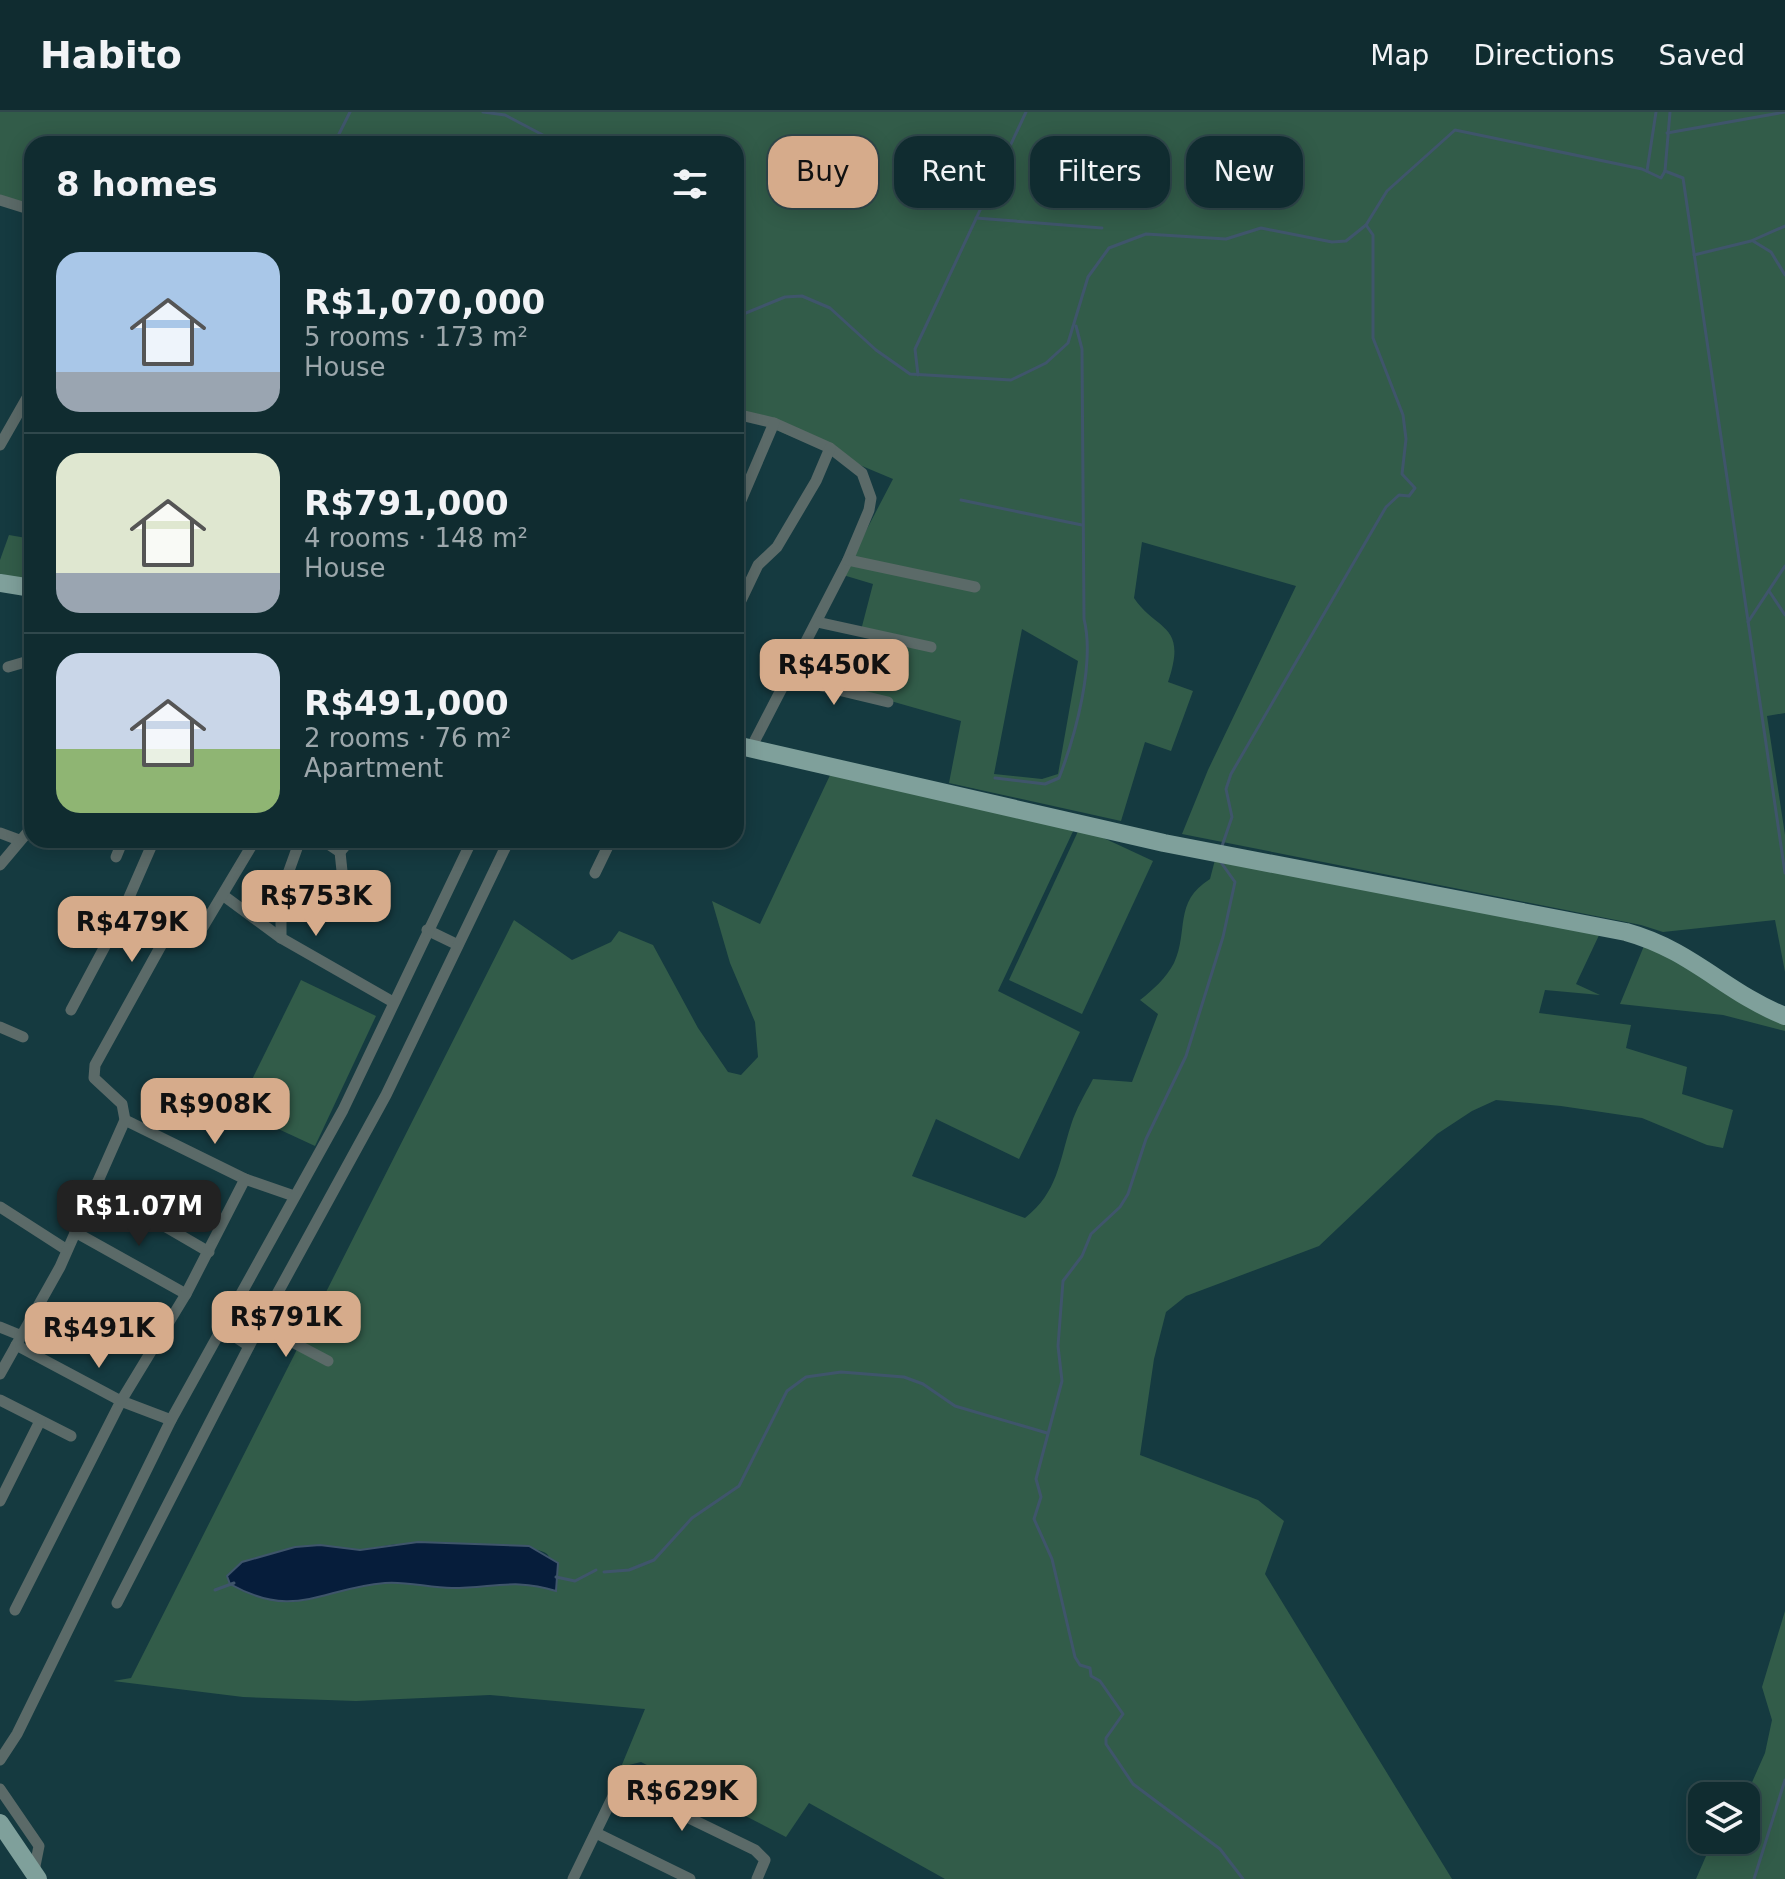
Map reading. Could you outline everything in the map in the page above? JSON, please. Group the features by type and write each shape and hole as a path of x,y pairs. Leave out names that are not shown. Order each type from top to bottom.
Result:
{"main road":[{"path":"0,583 24,587"},
{"path":"744,747 1164,843 1626,932 1687,956 1752,1000 1785,1016"},
{"path":"0,1823 36,1875"}],"street":[{"path":"0,200 24,208"},
{"path":"0,445 24,403"},
{"path":"744,416 774,423 830,448 862,473 871,498 848,560 817,622 788,678 744,747"},
{"path":"744,493 774,423"},
{"path":"744,594 758,565 777,547 809,494 830,448"},
{"path":"848,560 975,587"},
{"path":"817,622 931,647"},
{"path":"8,667 24,662"},
{"path":"788,678 888,702"},
{"path":"0,833 19,840"},
{"path":"0,865 24,835"},
{"path":"116,857 120,848"},
{"path":"71,1010 120,918 151,848"},
{"path":"0,1374 67,1250 125,1120 122,1104 94,1078 95,1065 168,933 176,929 198,932 224,896 251,848"},
{"path":"281,938 281,893 297,848"},
{"path":"334,848 340,852"},
{"path":"338,891 342,871 340,852 343,848"},
{"path":"0,1760 17,1734 171,1420 343,1110 468,848"},
{"path":"117,1603 260,1325 386,1095 505,848"},
{"path":"595,873 607,848"},
{"path":"224,896 281,938 393,1002"},
{"path":"427,930 458,945"},
{"path":"0,1027 23,1037"},
{"path":"125,1120 245,1179 294,1196"},
{"path":"15,1610 121,1401 186,1294 245,1179"},
{"path":"94,1185 209,1252"},
{"path":"0,1207 67,1250"},
{"path":"75,1232 186,1294"},
{"path":"260,1325 328,1361"},
{"path":"0,1327 121,1401 171,1420"},
{"path":"223,1329 249,1346"},
{"path":"0,1400 71,1436"},
{"path":"0,1501 40,1421"},
{"path":"573,1879 619,1784 755,1850 765,1860 757,1879"},
{"path":"0,1789 39,1846 36,1875"},
{"path":"596,1833 690,1879"}],"green space":[{"path":"0,112 1785,112 1785,713 1767,716 1785,835 1785,972 1775,920 1663,932 1641,925 1182,834 1208,770 1296,586 1142,542 1134,598 1172,638 1173,663 1168,682 1193,691 1171,751 1145,742 1121,821 949,783 961,721 866,694 878,641 860,634 873,584 843,575 893,479 744,416 744,136 24,136 24,210 0,205","holes":["1022,629 1078,661 1058,774 1042,779 994,774"]},
{"path":"9,535 24,538 24,579 0,574 0,560"},
{"path":"832,771 1076,825 998,991 1080,1032 1019,1159 936,1119 912,1176 1025,1218 1051,1187 1073,1119 1093,1079 1132,1082 1158,1014 1140,1000 1159,983 1174,963 1186,907 1198,888 1210,879 1216,856 1601,931 1576,984 1600,995 1545,990 1539,1013 1631,1025 1626,1048 1687,1067 1682,1094 1733,1110 1723,1148 1707,1145 1642,1118 1496,1100 1472,1111 1437,1134 1319,1246 1186,1296 1166,1312 1154,1359 1140,1455 1258,1500 1284,1521 1265,1574 1452,1879 945,1879 809,1803 786,1837 641,1762 621,1767 645,1709 490,1695 356,1701 243,1697 113,1681 131,1678 514,920 572,960 611,942 619,931 653,945 698,1028 728,1072 741,1075 758,1057 755,1022 730,963 712,901 760,924","holes":["396,1544 500,1545 538,1550 549,1557 556,1591 516,1584 452,1588 384,1583 291,1602 253,1595 230,1584 295,1547 320,1545 360,1550"]},
{"path":"1080,827 1153,861 1082,1014 1009,980"},
{"path":"1646,941 1785,1021 1785,1031 1723,1015 1620,1004"},
{"path":"301,980 376,1016 315,1146 237,1110"},
{"path":"244,1293 264,1303 248,1335 228,1325"},
{"path":"1785,1611 1785,1879 1696,1879 1707,1854 1760,1854 1760,1782 1752,1782 1765,1753 1772,1720 1762,1687"}],"water":[{"path":"418,1542 529,1546 558,1563 556,1591 516,1584 452,1588 393,1583 291,1601 253,1595 230,1584 227,1576 242,1562 295,1547 320,1545 360,1550"}],"waterway":[{"path":"338,136 350,112"},
{"path":"483,112 505,115 545,136"},
{"path":"918,375 915,349 1026,112"},
{"path":"1647,171 1656,112"},
{"path":"1665,171 1670,112"},
{"path":"1667,133 1785,112"},
{"path":"744,314 785,297 802,296 830,308 876,350 910,374 1011,380 1046,363 1068,343 1088,277 1109,248 1146,234 1226,239 1261,228 1332,242 1346,241 1366,225 1387,191 1455,130 1642,169 1661,178 1665,171"},
{"path":"1665,171 1683,178 1785,873"},
{"path":"976,218 1102,228"},
{"path":"1222,846 1232,817 1226,789 1231,774 1386,507 1399,495 1409,496 1415,488 1402,474 1406,439 1403,415 1373,338 1373,235 1366,225"},
{"path":"1694,255 1751,241 1785,226"},
{"path":"1753,241 1771,252 1785,275"},
{"path":"995,778 1045,784 1059,778 1082,698 1087,637 1084,619 1082,349 1076,326"},
{"path":"961,500 1082,525"},
{"path":"1748,622 1785,566"},
{"path":"1769,591 1785,615"},
{"path":"1220,861 1235,882 1223,937 1186,1056 1146,1139 1128,1194 1120,1207 1091,1234 1082,1256 1063,1281 1058,1346 1062,1381 1036,1479 1041,1497 1034,1519 1052,1559 1075,1657 1080,1665 1090,1668 1091,1676 1100,1681 1123,1714 1106,1738 1106,1744 1133,1784 1220,1849 1243,1879"},
{"path":"604,1572 629,1570 654,1560 692,1518 739,1486 787,1391 806,1377 841,1372 904,1377 923,1384 955,1406 1047,1433"},
{"path":"556,1577 575,1581 596,1570"},
{"path":"215,1590 234,1583"},
{"path":"1754,1879 1785,1780"}]}
